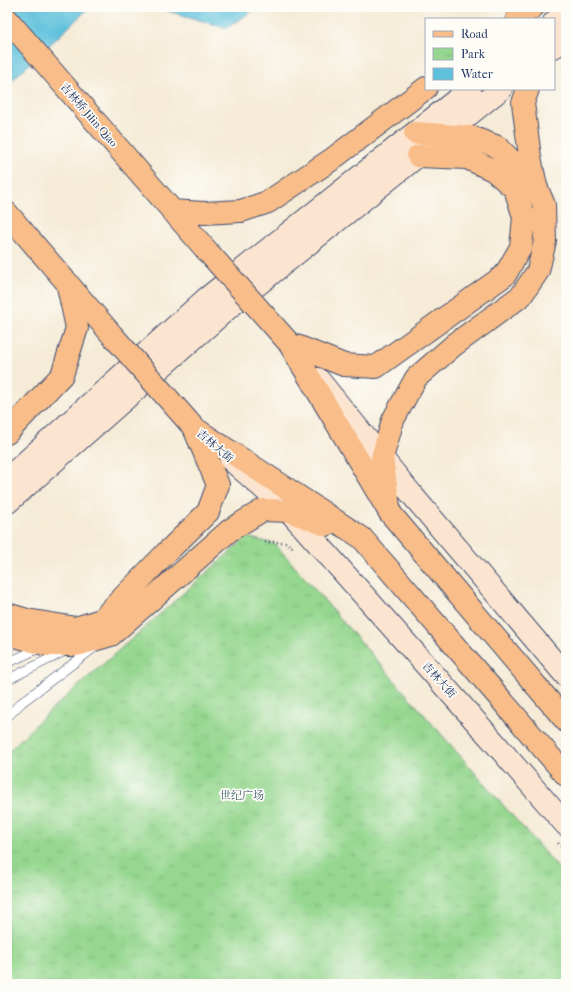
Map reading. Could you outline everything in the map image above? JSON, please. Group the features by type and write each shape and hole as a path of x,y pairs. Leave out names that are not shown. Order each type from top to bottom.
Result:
{"main road":[{"path":"518,18 533,7"},
{"path":"555,21 566,13"},
{"name":"吉林桥 Jilin Qiao","path":"7,19 172,211 289,343"},
{"path":"555,46 566,38"},
{"path":"172,211 204,213 241,211 268,202 331,160 425,89"},
{"path":"7,479 207,298 469,90"},
{"path":"7,503 226,310 500,90"},
{"path":"390,513 382,458 393,420 416,378 454,345 521,296 538,271 545,241 544,205 536,186 530,157 523,104 528,90"},
{"path":"415,133 471,137 498,146 536,186"},
{"path":"289,343 344,365 376,367 505,275 521,247 524,217 515,189 493,170 467,158 418,156"},
{"path":"7,212 194,428 218,485 208,512 166,553 106,628"},
{"path":"7,433 62,375 77,328 67,282"},
{"path":"289,343 413,496 566,676"},
{"path":"289,343 390,513 566,721"},
{"name":"吉林大街","path":"194,428 289,511 566,825"},
{"name":"吉林大街","path":"194,428 362,538 566,775"},
{"path":"7,632 47,645 76,645 106,628 230,530 263,510 289,511 362,538"},
{"path":"7,614 27,620 76,628 106,628"}],"lane":[{"path":"7,664 47,645 106,628"},
{"path":"7,717 106,628"},
{"path":"7,632 10,644 7,664"},
{"path":"7,680 76,645"}],"green space":[{"name":"世纪广场","path":"247,537 275,544 566,877 566,984 7,984 7,753 41,719"}],"water":[{"path":"7,7 90,7 7,85"},
{"path":"154,7 258,7 227,28"}]}
